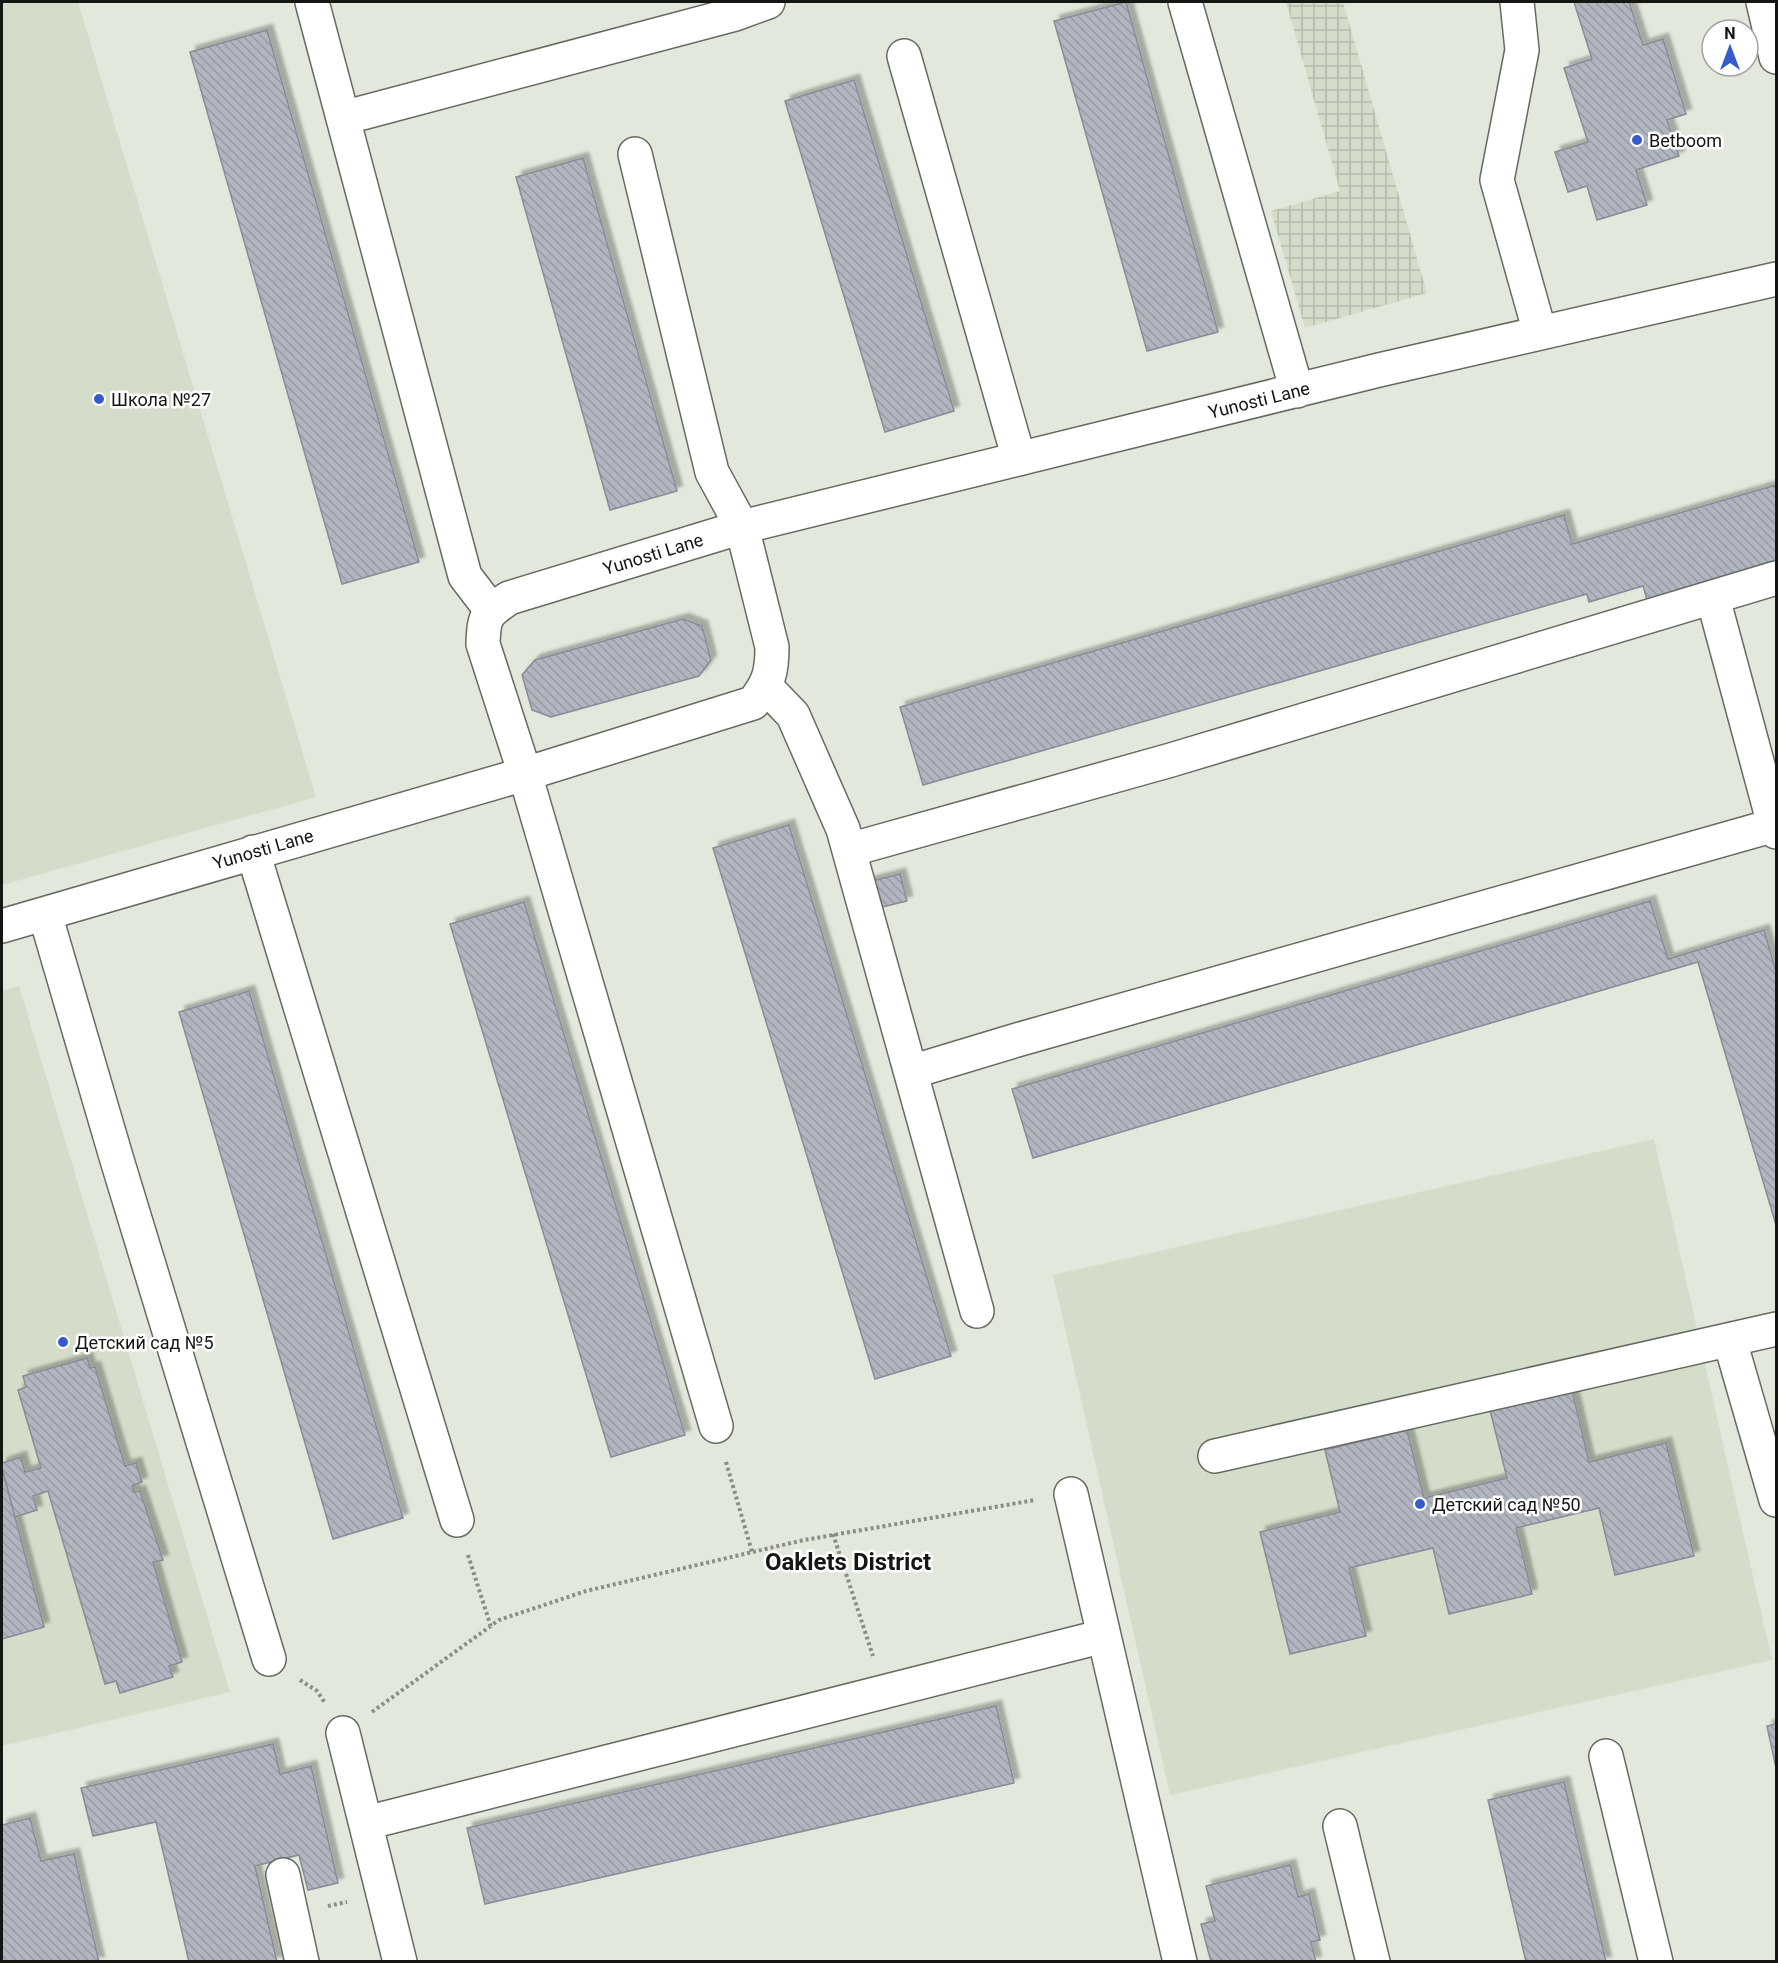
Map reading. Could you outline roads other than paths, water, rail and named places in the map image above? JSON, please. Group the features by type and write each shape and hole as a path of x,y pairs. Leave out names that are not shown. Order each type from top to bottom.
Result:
{"street":[{"path":"312,2 465,576 491,610 483,622 483,644 525,774 716,1426"},
{"path":"343,118 735,14 768,2"},
{"path":"1185,2 1297,391"},
{"path":"1517,2 1522,50 1497,180 1540,333"},
{"path":"1763,2 1776,57"},
{"path":"904,56 1019,459"},
{"path":"635,154 712,472 742,527 772,646 772,666 766,687 793,715 843,829 978,1311"},
{"name":"Yunosti Lane","path":"491,610 509,598 742,527 1297,391 1776,279"},
{"path":"849,850 1182,757 1776,579"},
{"path":"911,1072 1028,1037 1775,829 1713,598"},
{"name":"Yunosti Lane","path":"2,926 525,774 753,703 766,687"},
{"path":"253,852 457,1520"},
{"path":"45,914 269,1659"},
{"path":"1215,1456 1776,1329"},
{"path":"1730,1341 1776,1500"},
{"path":"1071,1494 1180,1962"},
{"path":"366,1823 1104,1636"},
{"path":"343,1733 400,1962"},
{"path":"1606,1756 1656,1962"},
{"path":"1340,1826 1373,1962"},
{"path":"283,1875 302,1962"}],"place":[{"name":"Betboom","path":"1637,140"},
{"name":"Школа №27","path":"99,399"},
{"name":"Детский сад №5","path":"63,1342"},
{"name":"Детский сад №50","path":"1420,1504"}],"district":[{"name":"Oaklets District","path":"848,1562"}]}
